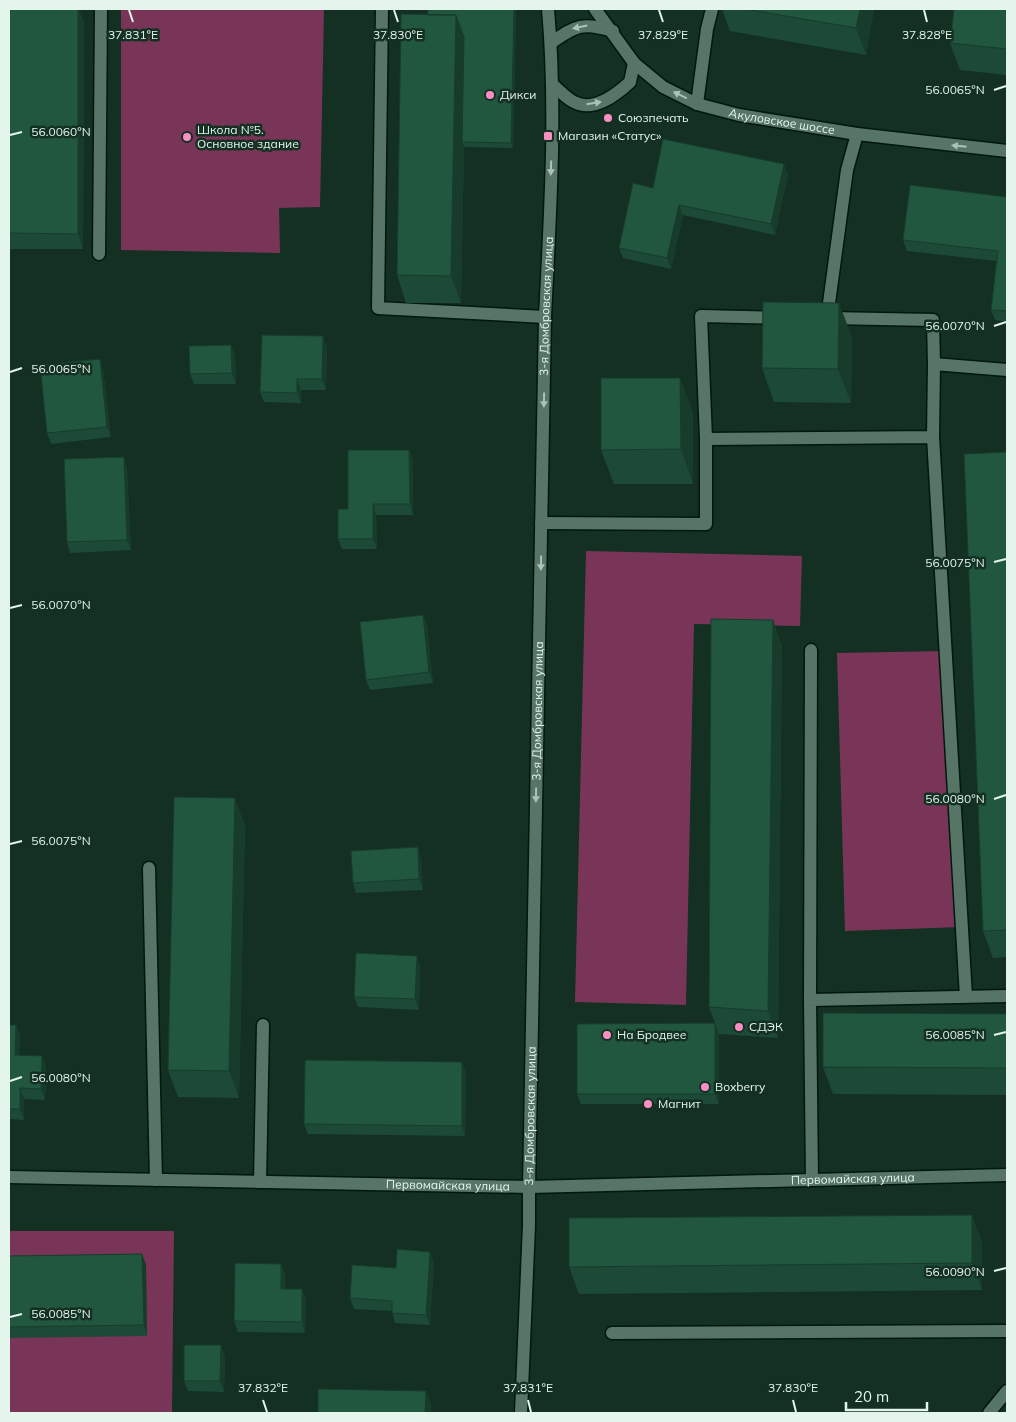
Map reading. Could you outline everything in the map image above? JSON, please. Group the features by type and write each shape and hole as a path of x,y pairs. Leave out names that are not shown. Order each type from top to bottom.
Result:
{"street":[{"path":"99,254 101,9"},
{"path":"382,9 378,308 545,317"},
{"name":"3-я Домбровская улица","path":"520,1413 529,1225 528,1187 545,317 550,228 552,84 548,9"},
{"name":"Акуловское шоссе","path":"595,9 634,63 663,87 697,104 739,115 856,134 1007,151"},
{"path":"697,104 712,9"},
{"path":"551,43 578,26 594,25 612,31"},
{"path":"552,84 575,103 590,104 608,100 630,82 634,63"},
{"path":"856,134 847,170 822,318 933,320 933,437 966,997"},
{"path":"542,523 706,524 706,439 700,316 788,318"},
{"path":"934,364 1007,370"},
{"path":"706,439 933,437"},
{"path":"811,650 810,1000 812,1180"},
{"path":"149,868 156,1180"},
{"path":"810,1000 1007,996"},
{"path":"260,1182 263,1025"},
{"name":"Первомайская улица","path":"9,1177 528,1187 1007,1175"},
{"path":"612,1333 1007,1331"},
{"path":"989,1413 1007,1391"}],"shaded area":[{"path":"121,9 324,9 320,207 279,208 280,253 121,250"},
{"path":"586,551 802,556 800,626 694,624 686,1005 575,1002"},
{"path":"946,651 962,927 845,931 837,653"},
{"path":"9,1231 174,1231 172,1413 9,1413"}],"building":[{"path":"9,9 78,9 78,234 9,233"},
{"name":"Дикси","path":"428,9 514,9 511,143 462,142 464,37 456,15 428,15"},
{"path":"745,9 860,9 856,28"},
{"path":"954,9 1007,9 1007,49 950,43"},
{"path":"401,14 456,15 451,276 397,275"},
{"path":"663,139 784,164 771,224 679,205 667,258 619,248 633,183 653,188"},
{"path":"910,185 1007,197 1007,311 991,310 998,251 903,240"},
{"path":"763,302 839,303 838,369 762,368"},
{"path":"262,335 323,336 322,379 297,379 297,393 260,392"},
{"path":"231,345 232,373 190,374 189,346"},
{"path":"100,359 107,427 47,433 40,365"},
{"path":"601,378 680,378 681,449 601,450"},
{"path":"348,450 409,450 410,504 373,504 373,539 338,539 338,509 348,509"},
{"path":"1007,452 1007,930 983,931 964,454"},
{"path":"124,457 127,540 67,542 64,459"},
{"path":"423,615 429,672 366,680 360,622"},
{"path":"711,619 773,620 768,1011 709,1007"},
{"path":"174,797 235,798 229,1071 168,1070"},
{"path":"418,847 419,879 353,883 351,851"},
{"path":"356,953 417,956 415,999 354,997"},
{"path":"823,1013 1007,1014 1007,1068 823,1067"},
{"path":"715,1023 715,1094 577,1094 577,1024"},
{"path":"9,1025 16,1025 15,1055 42,1056 41,1089 20,1088 20,1109 9,1109"},
{"path":"305,1060 462,1062 462,1126 304,1124"},
{"path":"972,1215 972,1263 569,1267 569,1218"},
{"path":"397,1249 430,1252 426,1315 392,1313 392,1301 350,1298 352,1265 396,1268"},
{"path":"142,1254 144,1325 9,1327 9,1256"},
{"path":"235,1263 281,1264 281,1289 302,1289 302,1322 234,1321"},
{"path":"184,1345 221,1345 220,1381 184,1381"},
{"path":"318,1389 426,1391 425,1413 318,1413"}],"place":[{"name":"Дикси","path":"490,95"},
{"name":"Союзпечать","path":"608,118"},
{"name":"Магазин «Статус»","path":"548,136"},
{"name":"Школа №5. Основное здание","path":"187,137"},
{"name":"СДЭК","path":"739,1027"},
{"name":"На Бродвее","path":"607,1035"},
{"name":"Boxberry","path":"705,1087"},
{"name":"Магнит","path":"648,1104"}]}
